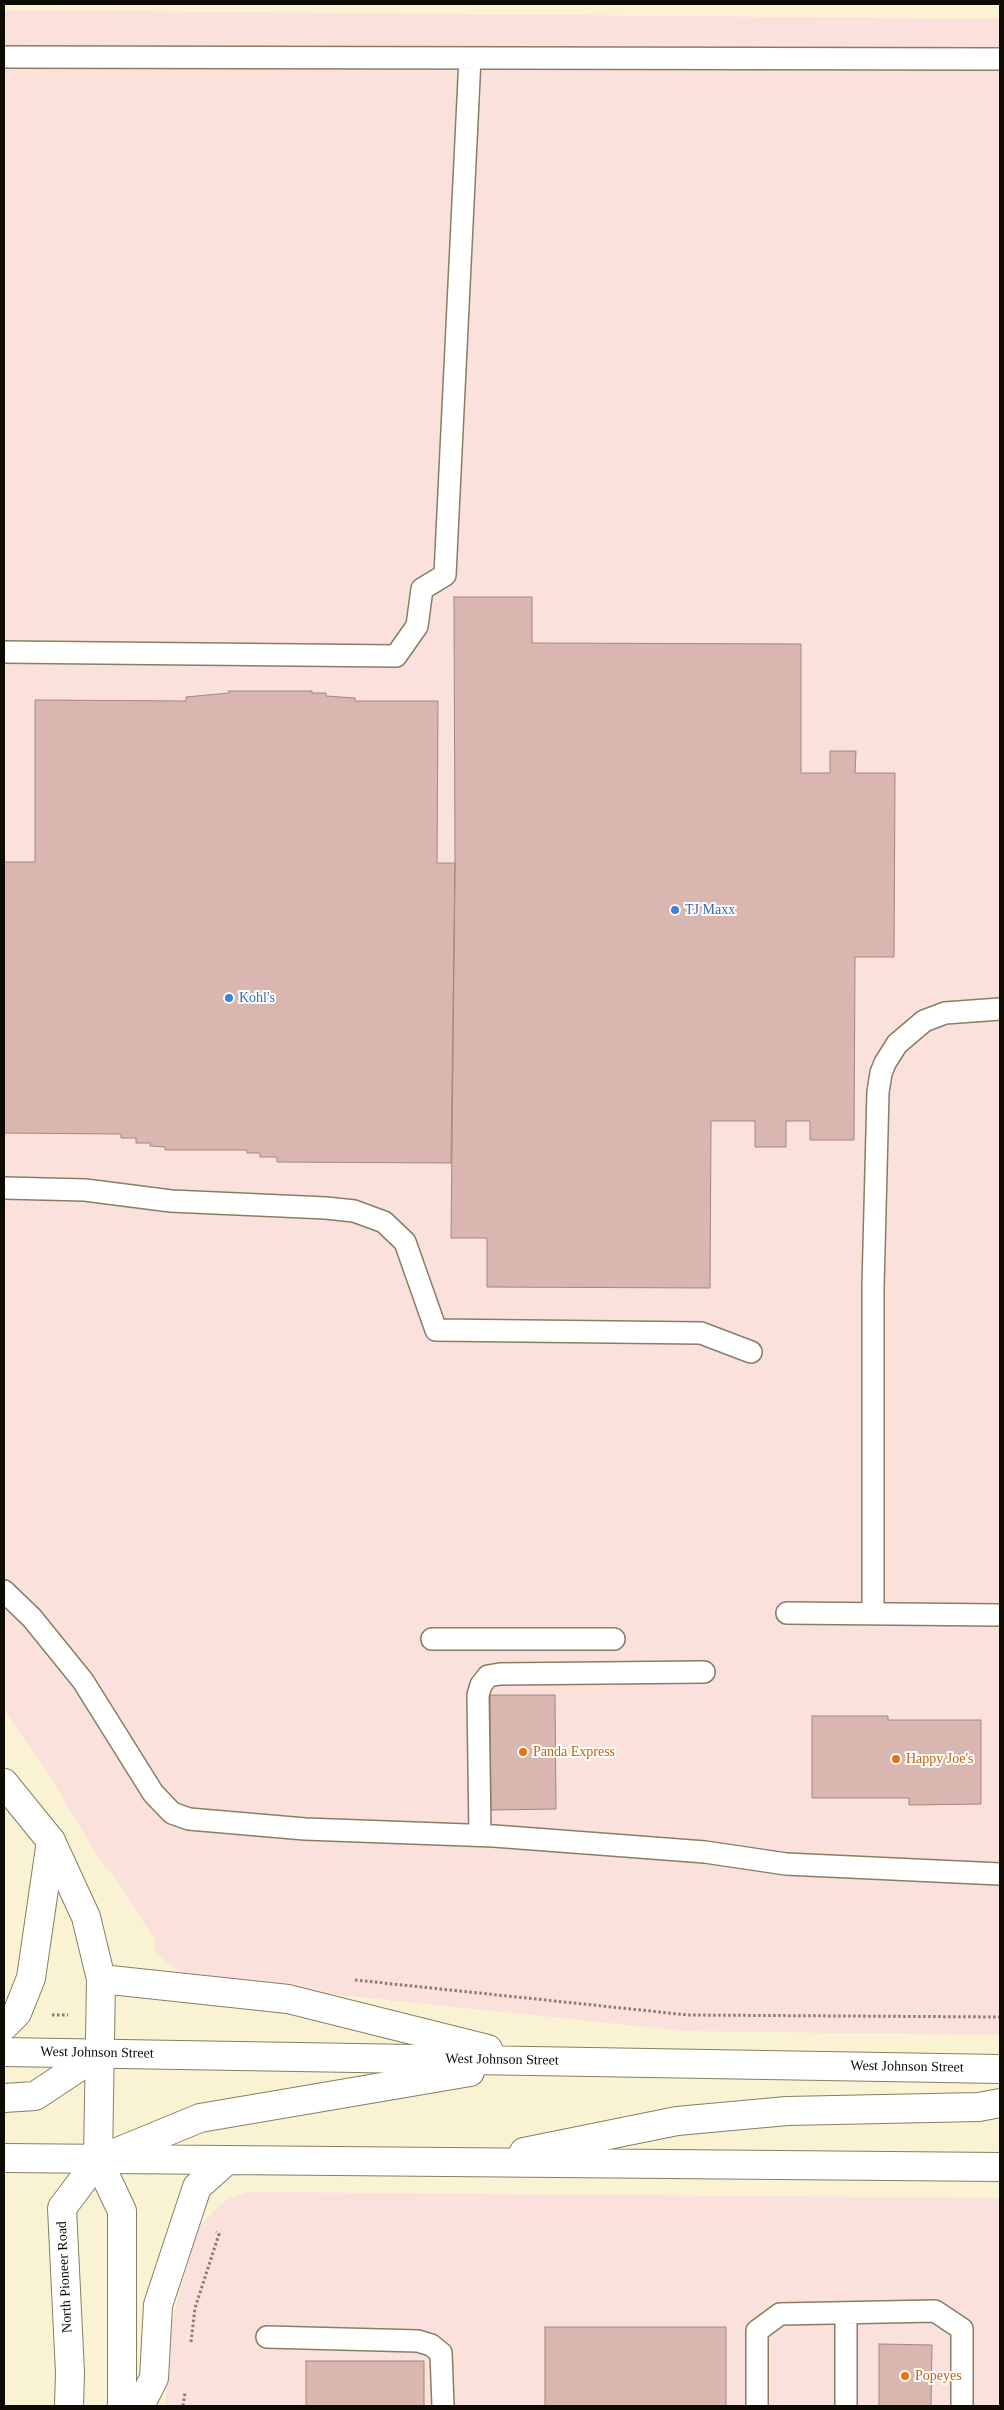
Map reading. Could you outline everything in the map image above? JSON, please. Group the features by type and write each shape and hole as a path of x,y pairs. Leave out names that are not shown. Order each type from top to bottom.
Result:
{"main road":[{"path":"4,1783 51,1841 86,1917 102,1979 98,2160 122,2211 122,2406"},
{"path":"4,2026 17,2013 31,1978 51,1841"},
{"path":"102,1979 288,1999 536,2061"},
{"name":"West Johnson Street","path":"4,2052 1000,2069"},
{"path":"4,2098 35,2096 100,2053"},
{"path":"98,2160 200,2118 536,2061"},
{"path":"469,2163 677,2121 787,2111 978,2107 1000,2103"},
{"path":"4,2158 1000,2167"},
{"name":"North Pioneer Road","path":"69,2406 70,2373 62,2208 98,2160"},
{"path":"140,2406 154,2378 158,2305 197,2187 226,2161"}],"lane":[{"path":"4,57 1000,59"},
{"path":"4,652 396,656 417,626 422,589 445,575 470,58"},
{"path":"873,1614 873,1287 879,1082 890,1053 905,1036 924,1021 945,1013 1000,1009"},
{"path":"4,1188 85,1190 170,1200 354,1211 384,1222 405,1242 436,1330 702,1333 751,1352"},
{"path":"4,1591 32,1618 83,1681 152,1793 172,1813 189,1819 305,1829 480,1835 696,1852 786,1864 1000,1874"},
{"path":"787,1612 1000,1615"},
{"path":"432,1639 614,1639"},
{"path":"480,1835 478,1695 481,1685 488,1676 500,1674 704,1672"},
{"path":"757,2406 757,2331 780,2314 935,2311 962,2330 962,2406"},
{"path":"846,2314 846,2406"},
{"path":"267,2337 418,2341 431,2345 441,2352 443,2406"}],"path":[{"path":"351,1980 688,2015 1000,2017"},
{"path":"24,1996 52,2014 101,2016"}],"shaded area":[{"path":"4,10 1000,19 1000,2035 685,2031 206,1981 188,1976 167,1963 155,1950 155,1940 113,1875 102,1864 50,1776 4,1710"},
{"path":"248,2192 1000,2198 1000,2406 165,2406 172,2321 195,2238 202,2223 219,2206 228,2199"}],"building":[{"name":"TJ Maxx","path":"454,597 532,597 532,643 801,644 801,773 830,773 830,751 856,751 855,773 895,773 894,957 855,957 854,1140 810,1140 810,1121 786,1121 786,1147 755,1147 755,1121 711,1121 710,1288 487,1287 487,1238 451,1238 455,863"},
{"name":"Kohl's","path":"229,691 312,691 312,693 326,693 326,696 355,698 355,701 438,701 437,863 455,863 451,1163 277,1162 277,1157 260,1157 260,1153 247,1153 247,1150 165,1150 165,1147 150,1146 150,1143 136,1143 136,1138 121,1138 121,1134 4,1133 4,862 35,862 35,700 186,701 186,697 229,693"},
{"name":"Panda Express","path":"490,1695 555,1695 556,1809 491,1810"},
{"name":"Happy Joe's","path":"812,1716 888,1716 888,1720 981,1720 981,1804 909,1805 909,1798 812,1798"},
{"path":"545,2327 726,2327 726,2406 545,2406"},
{"name":"Popeyes","path":"879,2344 932,2345 931,2406 879,2406"},
{"path":"306,2361 424,2361 424,2406 306,2406"}],"place":[{"name":"TJ Maxx","path":"675,910"},
{"name":"Kohl's","path":"229,998"},
{"name":"Panda Express","path":"523,1752"},
{"name":"Happy Joe's","path":"896,1759"},
{"name":"Popeyes","path":"905,2376"}]}
